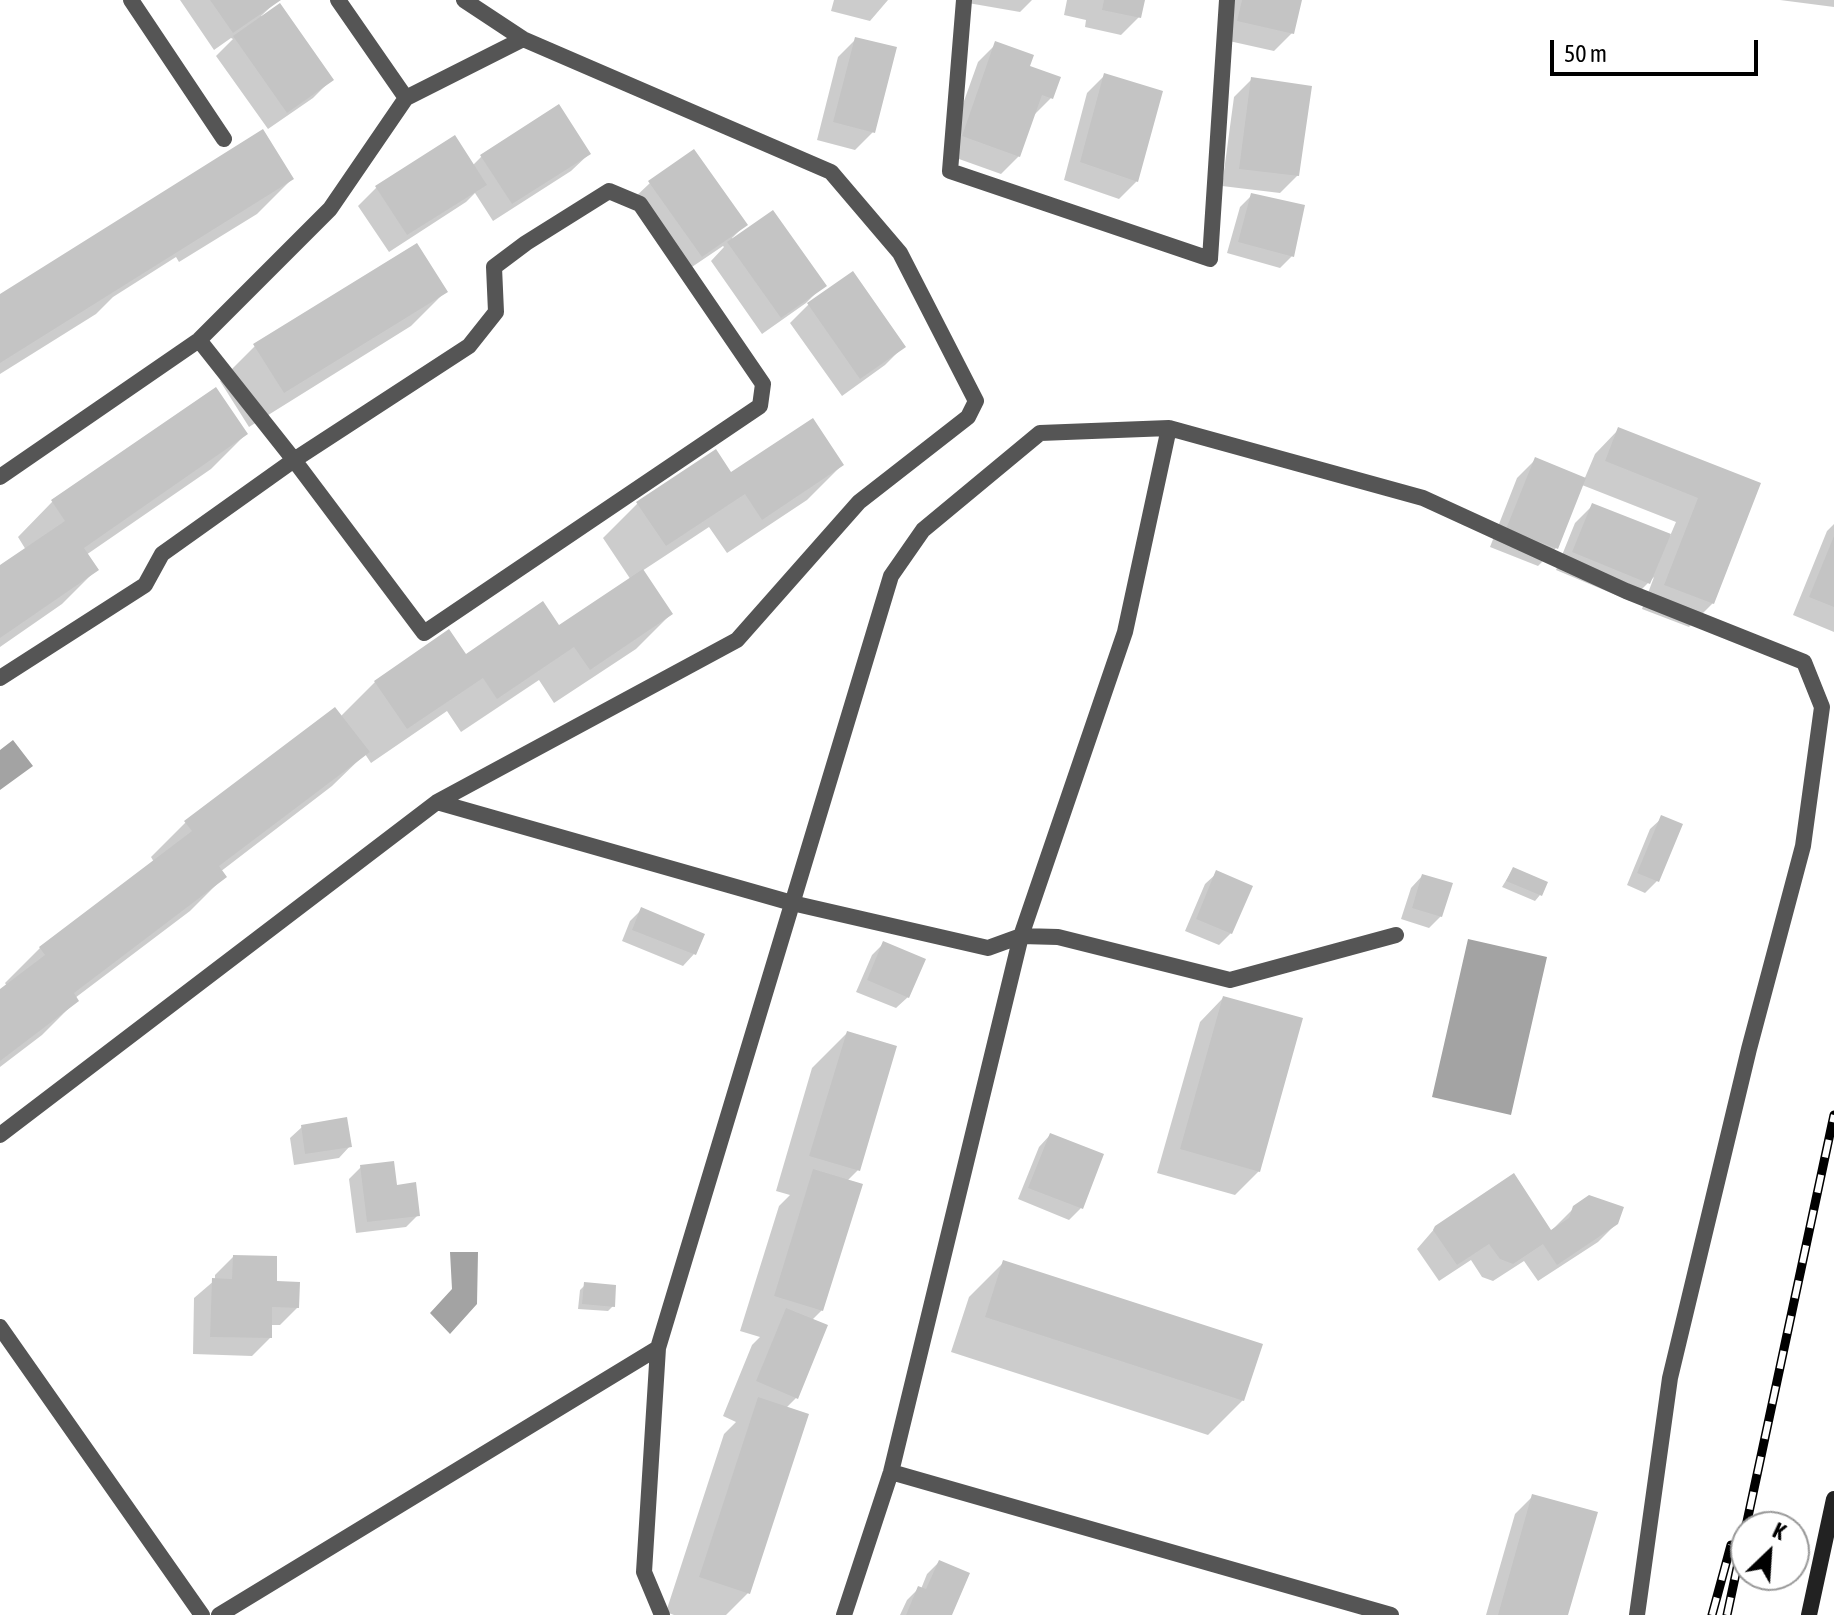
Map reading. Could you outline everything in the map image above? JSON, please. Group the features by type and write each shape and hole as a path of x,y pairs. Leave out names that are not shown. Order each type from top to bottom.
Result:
{"main road":[{"path":"1809,1615 1834,1499"}],"street":[{"path":"131,0 224,139"},
{"path":"338,0 406,98"},
{"path":"0,1135 437,802 737,640 859,502 968,417 976,401 900,253 831,172 523,39 464,0"},
{"path":"964,0 950,171 1210,259 1227,0"},
{"path":"0,477 199,340 330,209 406,98 523,39"},
{"path":"0,678 145,585 162,554 294,460 469,346 496,312 494,267 609,191 640,204 763,384 760,406 424,633 294,460 199,340"},
{"path":"844,1615 891,1472 1021,936 1125,632 1169,428"},
{"path":"662,1615 644,1572 658,1348 891,576 923,530 1040,433 1169,428 1423,498 1626,591 1804,662 1822,707 1803,846 1749,1049 1670,1378 1637,1615"},
{"path":"437,802 792,903 988,948 1021,936 1058,937 1230,980 1396,935"},
{"path":"0,1327 202,1615"},
{"path":"219,1615 658,1348"},
{"path":"891,1472 1391,1615"}],"shaded area":[{"path":"13,740 33,766 0,790 0,750"},
{"path":"1468,939 1547,957 1511,1115 1432,1097"},
{"path":"450,1252 478,1252 477,1304 450,1334 430,1313 452,1289"}],"building":[{"path":"210,0 281,0 233,33"},
{"path":"1104,0 1145,0 1141,18 1102,10"},
{"path":"1242,0 1302,0 1294,34 1237,21"},
{"path":"280,3 334,80 287,113 233,36"},
{"path":"855,37 897,47 875,133 833,122"},
{"path":"995,41 1034,55 1030,66 1061,77 1053,99 1042,95 1020,157 962,136"},
{"path":"1104,73 1163,91 1138,182 1080,162"},
{"path":"1251,77 1312,86 1299,176 1239,169"},
{"path":"559,104 591,154 512,204 480,155"},
{"path":"263,129 294,179 0,363 0,294"},
{"path":"455,135 487,185 407,235 375,186"},
{"path":"694,149 748,225 702,257 648,181"},
{"path":"1251,193 1305,205 1294,257 1238,242"},
{"path":"773,210 827,286 781,318 727,242"},
{"path":"417,243 448,292 284,393 253,344"},
{"path":"853,271 906,347 860,379 807,303"},
{"path":"216,387 248,434 84,548 99,570 0,638 0,565 65,521 51,500"},
{"path":"813,418 844,465 762,520 745,494 666,546 636,502 716,449 731,472"},
{"path":"1618,427 1761,483 1714,604 1664,585 1698,498 1605,461"},
{"path":"1535,457 1586,478 1558,549 1506,529"},
{"path":"1592,503 1671,534 1650,584 1572,552"},
{"path":"1834,536 1834,607 1809,597"},
{"path":"643,569 673,614 590,670 574,647 497,699 483,678 407,729 374,681 449,629 466,654 543,601 559,625"},
{"path":"335,707 370,752 219,866 227,877 74,993 79,1001 0,1061 0,989 45,955 39,947 192,831 184,821"},
{"path":"1661,815 1683,824 1659,882 1637,873"},
{"path":"1513,867 1548,882 1542,896 1506,881"},
{"path":"1216,870 1253,886 1232,934 1196,919"},
{"path":"1422,874 1453,883 1442,917 1412,908"},
{"path":"641,907 705,934 696,955 632,930"},
{"path":"883,941 926,959 909,998 867,980"},
{"path":"1223,996 1303,1018 1260,1172 1180,1149"},
{"path":"847,1031 897,1046 860,1171 809,1156"},
{"path":"347,1117 352,1147 305,1154 301,1125"},
{"path":"1050,1133 1104,1154 1083,1209 1028,1188"},
{"path":"394,1161 397,1185 416,1182 420,1216 367,1222 360,1165"},
{"path":"813,1169 863,1184 823,1311 774,1296"},
{"path":"1514,1173 1551,1230 1569,1218 1573,1206 1589,1195 1624,1207 1618,1224 1557,1265 1543,1244 1513,1264 1500,1259 1489,1244 1457,1265 1433,1230 1435,1226"},
{"path":"233,1255 277,1256 277,1281 300,1282 299,1308 272,1307 272,1338 210,1337 212,1278 232,1279"},
{"path":"1003,1260 1263,1344 1244,1401 985,1317"},
{"path":"584,1282 616,1285 615,1307 582,1304"},
{"path":"786,1308 828,1325 798,1399 756,1381"},
{"path":"758,1397 809,1414 750,1594 699,1577"},
{"path":"1532,1494 1598,1512 1568,1615 1498,1615"},
{"path":"939,1560 970,1573 952,1615 906,1615 918,1586 926,1589"}],"railway":[{"path":"1727,1615 1834,1115"},
{"path":"1712,1615 1730,1549"}]}
